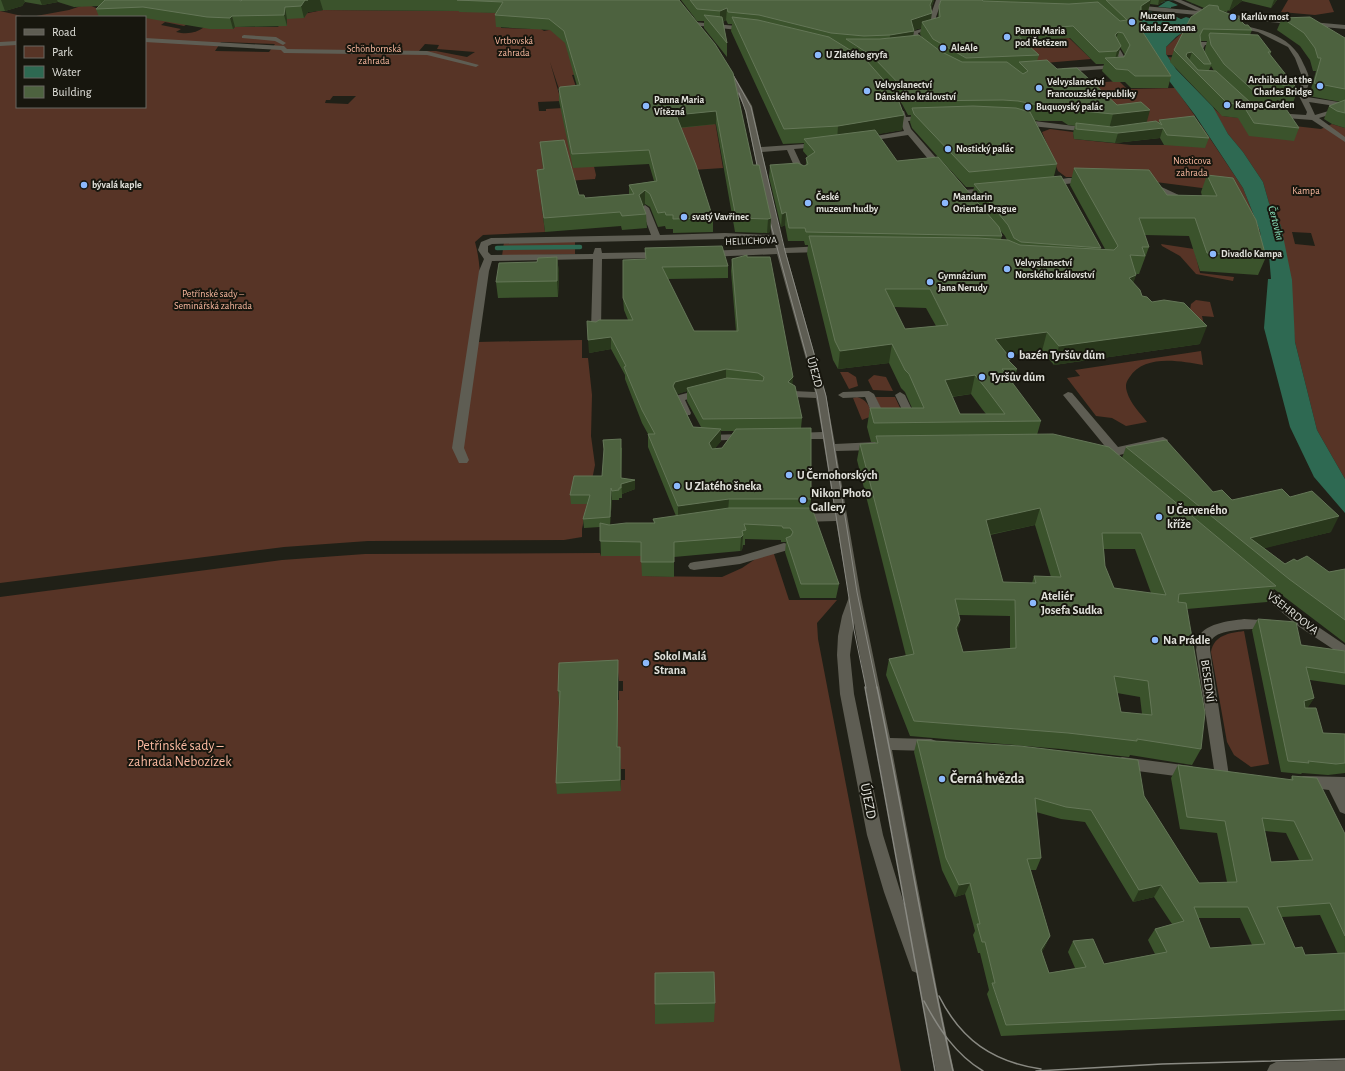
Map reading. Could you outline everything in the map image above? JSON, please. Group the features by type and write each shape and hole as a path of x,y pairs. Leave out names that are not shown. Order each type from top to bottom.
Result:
{"street":[{"path":"929,54 914,46 914,32 934,28 933,17 939,0"},
{"path":"1176,0 1237,27 1260,30 1290,46 1298,58 1306,79 1302,94 1313,118"},
{"path":"1124,6 1345,27"},
{"path":"1204,12 1230,9 1333,20"},
{"path":"703,34 692,21 751,29"},
{"path":"1237,27 1247,36"},
{"path":"1326,30 1331,35"},
{"path":"163,34 198,35"},
{"path":"240,37 276,39 283,43 284,51 428,53 476,65"},
{"path":"146,40 284,48"},
{"path":"0,44 16,43"},
{"path":"1209,70 1200,62 1200,49 1202,43 1233,45"},
{"path":"1066,78 1058,70 1117,67 1122,58 1116,47"},
{"name":"ÚJEZD","path":"722,59 739,87 748,106 777,238 821,395 840,517 884,744 930,1000 946,1071"},
{"path":"1068,70 1076,77"},
{"path":"1295,97 1313,118 1345,140"},
{"path":"1304,100 1345,107"},
{"path":"898,107 911,135 947,176"},
{"path":"1266,115 1313,118 1345,107"},
{"path":"904,120 933,118"},
{"path":"1014,119 1033,127 1101,132"},
{"path":"860,140 898,135 911,135"},
{"path":"758,150 830,144"},
{"path":"790,148 802,175"},
{"path":"1039,184 1068,180 1097,180"},
{"path":"1138,182 1145,183 1178,198"},
{"path":"962,192 1001,188"},
{"path":"645,208 656,237"},
{"name":"HELLICHOVA","path":"489,258 484,254 482,249 484,244 491,241 725,236 777,238"},
{"path":"596,330 598,239"},
{"name":"HELLICHOVA","path":"695,254 782,252 797,249 836,249"},
{"path":"463,460 458,448 484,270 489,258 671,254"},
{"path":"713,389 678,398 698,437 759,437"},
{"path":"793,394 821,395"},
{"path":"843,395 868,394 880,418 886,422 897,424 906,421 910,416 900,395"},
{"path":"1068,395 1116,452"},
{"path":"781,436 828,435"},
{"path":"724,447 731,438"},
{"path":"1114,464 1108,460 1096,457 1163,440"},
{"path":"830,448 890,446"},
{"path":"789,518 803,521 840,517"},
{"path":"694,566 740,560 784,547"},
{"name":"VŠEHRDOVA","path":"1250,578 1303,622 1345,652"},
{"name":"ÚJEZD","path":"855,597 850,608 844,645 843,667 848,701 878,847 930,1000"},
{"name":"BESEDNÍ","path":"1222,776 1203,650 1204,640 1209,634 1229,626 1303,622"},
{"path":"884,744 921,744 945,746"},
{"path":"1106,761 1237,777"},
{"path":"1289,781 1339,784 1345,807"},
{"path":"1276,1071 1345,1068"}],"green space":[{"path":"1288,0 1329,0 1334,12 1315,15 1281,12"},
{"name":"Petřínské sady – Seminářská zahrada","path":"87,4 96,8 104,16 36,16 69,10"},
{"name":"Petřínské sady – Seminářská zahrada","path":"323,10 460,11 501,13 501,28 541,29 544,31 559,28 580,74 572,75 577,90 560,92 550,62 561,101 538,102 539,111 546,111 546,109 580,107 596,175 595,179 539,183 545,232 483,235 475,242 478,254 480,279 477,342 582,340 582,358 588,358 592,395 591,436 595,465 582,529 582,537 564,540 368,541 284,547 0,583 0,11 22,16 16,16 16,108 146,108 146,18 194,20 184,26 165,22 161,25 181,29 176,32 190,33 196,32 211,23 221,14 233,29 235,27 278,27 281,23 259,23","holes":["221,42 275,44 269,52 215,51","425,44 439,45 437,49 475,52 467,57 436,51 419,51","333,96 356,96 348,104 325,103 326,100 330,100"]},
{"path":"1185,30 1179,55 1167,55 1168,57 1166,54 1165,48"},
{"path":"1069,38 1091,59 1033,64 1014,46 1033,40"},
{"path":"1168,57 1178,58 1180,65 1174,66"},
{"path":"1119,81 1127,89 1175,88 1195,116 1147,126 1079,95 1091,83"},
{"name":"Kampa","path":"1212,107 1223,116 1248,119 1250,121 1321,129 1332,124 1345,128 1345,479 1317,430 1295,342 1281,226 1269,203 1263,182 1243,152 1228,134","holes":["1292,232 1311,233 1315,246 1295,244"]},
{"path":"714,115 723,168 692,170 677,128"},
{"name":"Nosticova zahrada","path":"1191,125 1201,125 1243,188 1260,231 1247,229 1225,191 1117,177 1066,177 1058,171 1042,132 1050,129 1073,132 1074,139 1131,145 1164,145"},
{"path":"575,241 575,254 502,256 504,242"},
{"path":"1161,244 1194,249 1200,273 1234,277 1233,281 1196,274 1180,256"},
{"path":"1196,300 1210,302 1214,317 1202,316 1204,325 1190,310 1191,304"},
{"path":"1201,351 1203,365 1173,361 1153,362 1136,370 1129,378 1126,386 1128,396 1147,422 1126,426 1112,418 1096,416 1067,378 1080,376 1075,370"},
{"path":"840,372 848,372 856,377 858,386 849,389"},
{"path":"874,375 886,377 893,391 873,390 868,380"},
{"path":"857,397 868,404 872,416 862,420 853,398"},
{"path":"875,397 895,397 902,412 884,415"},
{"name":"Petřínské sady – zahrada Nebozízek","path":"772,548 789,600 837,600 817,623 818,639 901,1071 0,1071 0,597 282,560 365,554 600,553 601,556 642,556 642,576 722,577 742,568","holes":["618,672 619,681 623,681 623,691 619,691 619,700 617,700 618,758 620,758 621,769 625,769 625,780 621,780 559,702"]},
{"path":"1244,631 1269,764 1251,767 1234,755 1227,742 1211,652 1215,642 1219,638 1228,634"}],"water":[{"name":"Čertovka","path":"1175,0 1194,3 1171,7 1172,14 1181,19 1186,17 1199,21 1176,37 1166,47 1166,54 1176,69 1213,107 1228,134 1243,152 1263,182 1269,203 1281,226 1292,280 1295,342 1317,430 1345,479 1345,513 1314,477 1290,427 1264,328 1268,279 1271,279 1269,255 1263,254 1260,231 1243,188 1195,115 1142,45 1138,17 1161,2"}],"pier":[{"path":"1187,0 1194,3 1173,9 1173,13 1181,17 1188,15 1181,19 1171,14 1144,11 1151,6 1167,1 1158,7 1171,8 1178,5 1169,1"}],"building":[{"path":"105,0 305,0 301,6 285,7 284,15 232,16 230,18 207,17 143,7 96,9"},
{"path":"457,0 679,0 715,44 733,73 753,165 759,165 771,218 736,218 716,111 676,115 696,165 713,218 673,219 673,215 666,215 665,212 658,213 650,194 645,190 639,195 646,214 622,216 620,212 544,218 537,170 544,169 540,142 564,140 579,195 584,195 585,198 634,194 629,185 657,181 649,150 572,154 559,89 560,87 580,85 564,31 549,19 495,15 503,2"},
{"path":"690,0 932,0 930,5 932,13 911,20 914,31 890,35 864,36 831,33 759,15 728,12 727,8 720,11 697,9"},
{"path":"941,0 982,0 1069,4 1098,2 1120,21 1127,20 1106,0 1150,0 1141,6 1141,25 1144,29 1142,31 1171,76 1135,76 1128,70 1116,69 1105,58 1124,57 1130,45 1123,33 1118,32 1115,35 1121,46 1117,51 1099,52 1073,26 1029,29 1034,33 1016,34 1039,55 966,58 933,39 922,22 940,17 939,6"},
{"path":"1209,5 1218,6 1219,10 1237,17 1252,30 1203,29 1200,35 1201,45 1211,64 1204,64 1192,52 1187,53 1186,56 1198,70 1216,71 1251,103 1284,106 1299,128 1254,123 1243,105 1227,103 1174,50 1191,17"},
{"path":"704,15 722,17 727,43"},
{"path":"732,17 758,20 829,37 866,60 896,94 904,115 838,126 784,129"},
{"path":"1310,17 1345,38 1345,89 1314,83 1321,58 1318,58 1315,48 1304,33 1282,18"},
{"path":"1210,33 1258,35 1271,52 1268,52 1298,90 1267,80 1279,96 1258,95 1224,64 1211,45"},
{"path":"919,35 940,51 962,62 1007,62 1023,74 1028,71 1019,62 1047,60 1057,69 1077,68 1117,105 1141,102 1150,110 1113,114 1072,110 1065,106 1043,106 1018,101 1003,100 910,101 904,89 872,56 846,39 880,39"},
{"path":"1345,100 1345,113 1337,111 1329,106"},
{"path":"973,106 1016,108 1030,112 1057,164 969,172 914,114 912,108"},
{"path":"1194,116 1209,138 1167,135 1163,128 1118,133 1076,129 1076,123 1112,127 1156,121 1162,125 1159,120"},
{"path":"875,130 897,161 938,157 999,227 1002,236 806,232 805,228 789,228 786,212 782,214 770,165 798,163 804,166 808,164 806,158 815,152 804,139"},
{"path":"1074,168 1149,170 1167,195 1217,196 1207,175 1233,178 1256,220 1266,257 1207,253 1195,218 1139,218 1149,247 1142,247 1145,256 1130,255 1136,275 1129,278 1140,290 1142,296 1147,297 1152,302 1164,300 1184,303 1207,326 1059,346 1047,332 995,339 1011,359 1008,360 1017,369 1002,369 1041,421 874,423 870,408 924,408 909,374 905,370 892,344 840,351 835,341 809,236 978,238 1008,240 1020,245 1114,250 1118,246","holes":["885,289 930,289 948,325 905,329","975,375 987,390 1005,414 960,414 945,380"]},
{"path":"1061,176 1101,248 1021,242 1014,238 1008,225 974,184"},
{"path":"722,246 728,266 662,267 694,331 738,331 732,259 747,255 747,257 770,257 793,377 788,382 795,386 802,418 703,419 687,388 727,378 763,381 764,377 758,373 726,369 675,382 673,386 693,427 721,429 709,443 712,449 722,448 736,429 811,428 811,499 729,499 678,506 648,434 655,434 642,410 624,367 626,366 611,337 588,340 587,321 633,320 623,298 623,260 646,259 645,248"},
{"path":"557,257 557,281 496,282 499,263 537,262 538,258"},
{"path":"1053,434 1109,447 1276,586 1179,594 1178,602 1186,603 1205,713 1201,749 1137,739 1137,741 1068,733 914,721 889,659 914,654 860,444 878,443 876,436","holes":["1040,508 1061,577 1034,576 1036,583 1003,582 986,520","1102,533 1141,533 1166,595 1114,588 1105,566","955,599 1015,600 1016,648 963,652 956,628 960,620","1114,676 1148,681 1152,715 1121,712"]},
{"path":"621,439 621,478 635,480 621,484 621,488 619,488 619,490 612,491 611,488 610,517 583,519 590,495 570,495 574,476 602,476 604,449 603,440"},
{"path":"1166,440 1213,492 1222,490 1232,500 1282,489 1290,497 1312,491 1339,516 1250,538 1285,564 1294,559 1297,561 1307,556 1329,572 1345,569 1345,620 1289,579 1126,447"},
{"path":"729,508 812,508 839,584 801,584 786,538 791,536 793,532 790,528 783,528 782,526 744,524 746,530 742,531 743,535 741,537 674,542 674,562 641,562 641,542 600,541 600,523 609,525 626,523 655,523 653,519"},
{"path":"1258,619 1296,622 1301,645 1345,651 1345,673 1306,667 1314,698 1304,701 1305,708 1316,708 1323,733 1345,734 1345,763 1336,764 1308,761 1309,763 1288,761"},
{"path":"618,660 617,747 620,747 620,780 556,783 560,691 558,691 559,663"},
{"path":"917,740 1020,746 1138,760 1144,796 1199,883 1237,882 1225,821 1187,817 1178,765 1293,780 1292,776 1317,778 1345,834 1345,936 1330,903 1277,907 1295,948 1302,947 1305,955 1345,953 1345,1010 1006,1025 992,983 995,983 985,942 982,942 977,924 980,924 970,883 959,885 946,858","holes":["1035,798 1066,807 1091,810 1139,890 1161,885 1184,921 1155,929 1167,952 1104,964 1093,939 1073,941 1086,967 1049,973 1041,950 1050,936 1027,859 1041,858","1262,818 1294,821 1313,860 1271,862","1194,907 1248,907 1265,944 1210,948"]},
{"path":"714,972 715,1003 655,1004 655,973"}],"waterway":[{"path":"497,248 580,247"}],"tram line":[{"path":"727,64 751,107 785,251 826,396 857,592 877,688"},
{"path":"739,93 746,112 759,175"},
{"path":"768,214 817,395 854,630 866,688"},
{"path":"865,687 935,1071"},
{"path":"877,687 946,1036"},
{"path":"939,996 957,1025 968,1037 980,1046 1008,1061 1041,1069"},
{"path":"924,1001 946,1036"},
{"path":"946,1036 964,1057 983,1071"},
{"path":"946,1036 953,1071"},
{"path":"1036,1071 1162,1064 1345,1059"}],"place":[{"name":"Karlův most","path":"1233,17"},
{"name":"Muzeum Karla Zemana","path":"1132,22"},
{"name":"Panna Maria pod Řetězem","path":"1007,37"},
{"name":"AleAle","path":"943,48"},
{"name":"U Zlatého gryfa","path":"818,55"},
{"name":"Archibald at the Charles Bridge","path":"1320,86"},
{"name":"Velvyslanectví Francouzské republiky","path":"1039,88"},
{"name":"Velvyslanectví Dánského království","path":"867,91"},
{"name":"Kampa Garden","path":"1227,105"},
{"name":"Panna Maria Vítězná","path":"646,106"},
{"name":"Buquoyský palác","path":"1028,107"},
{"name":"Nostický palác","path":"948,149"},
{"name":"bývalá kaple","path":"84,185"},
{"name":"České muzeum hudby","path":"808,203"},
{"name":"Mandarin Oriental Prague","path":"945,203"},
{"name":"svatý Vavřinec","path":"684,217"},
{"name":"Divadlo Kampa","path":"1213,254"},
{"name":"Velvyslanectví Norského království","path":"1007,269"},
{"name":"Gymnázium Jana Nerudy","path":"930,282"},
{"name":"bazén Tyršův dům","path":"1011,355"},
{"name":"Tyršův dům","path":"982,377"},
{"name":"U Černohorských","path":"789,475"},
{"name":"U Zlatého šneka","path":"677,486"},
{"name":"Nikon Photo Gallery","path":"803,500"},
{"name":"U Červeného kříže","path":"1159,517"},
{"name":"Ateliér Josefa Sudka","path":"1033,603"},
{"name":"Na Prádle","path":"1155,640"},
{"name":"Sokol Malá Strana","path":"646,663"},
{"name":"Černá hvězda","path":"942,779"}],"park label":[{"name":"Vrtbovská zahrada","path":"514,46"},
{"name":"Schönbornská zahrada","path":"374,54"}]}
